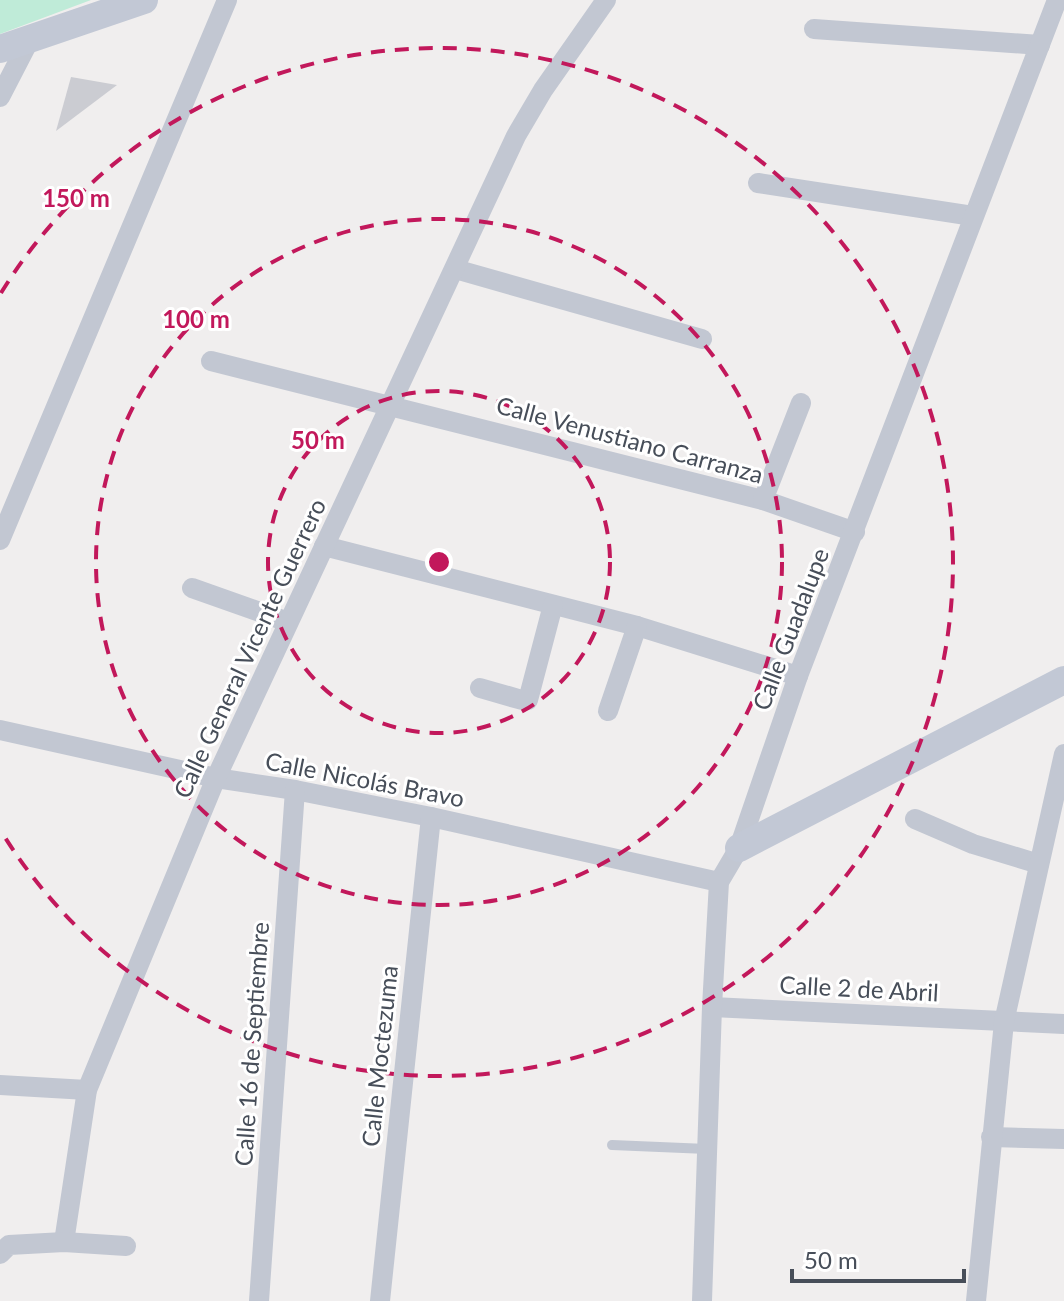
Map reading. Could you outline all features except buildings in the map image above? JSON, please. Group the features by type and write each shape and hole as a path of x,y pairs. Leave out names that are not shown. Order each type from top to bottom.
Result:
{"main road":[{"path":"0,49 144,0"},
{"path":"739,848 1064,680"}],"street":[{"path":"0,540 227,0"},
{"name":"Calle General Vicente Guerrero","path":"64,1242 87,1090 216,778 516,136 543,90 606,0"},
{"name":"Calle Guadalupe","path":"702,1301 719,882 739,848 798,676 1057,0"},
{"path":"814,29 1040,45"},
{"path":"0,97 30,39"},
{"path":"758,183 973,216"},
{"path":"455,269 702,339"},
{"name":"Calle Venustiano Carranza","path":"211,361 763,500 855,532"},
{"path":"763,500 801,403"},
{"path":"324,546 637,626 798,676"},
{"path":"192,588 288,622"},
{"path":"480,688 528,700 553,605"},
{"path":"608,711 637,626"},
{"name":"Calle Nicolás Bravo","path":"0,730 216,778 431,817 719,882"},
{"path":"976,1301 1004,1022 1064,754"},
{"name":"Calle 16 de Septiembre","path":"259,1301 295,790"},
{"name":"Calle Moctezuma","path":"380,1301 431,817"},
{"path":"915,819 973,844 1039,864"},
{"name":"Calle 2 de Abril","path":"712,1007 1064,1024"},
{"path":"0,1085 87,1090"},
{"path":"991,1137 1064,1139"},
{"path":"0,1254 9,1245 64,1242 126,1246"}],"lane":[{"path":"612,1145 707,1149"}],"green space":[{"path":"0,0 91,0 0,34"}]}
